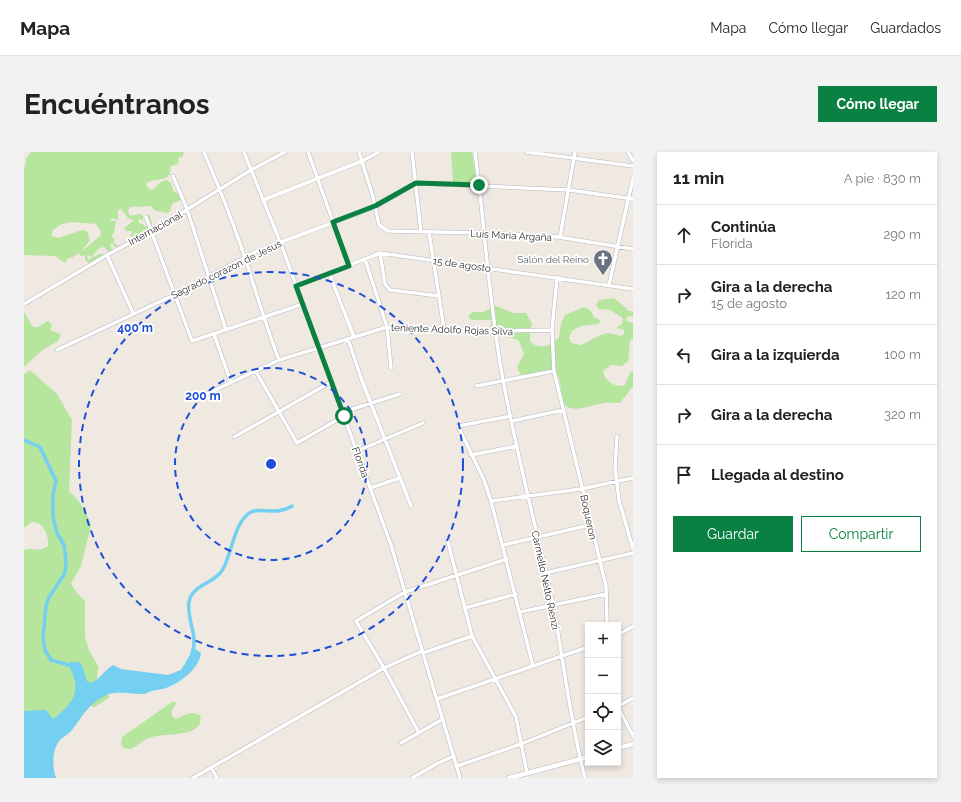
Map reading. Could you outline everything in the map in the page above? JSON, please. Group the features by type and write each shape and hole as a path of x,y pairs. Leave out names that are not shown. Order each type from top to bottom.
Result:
{"street":[{"path":"204,152 220,189 245,258 263,318 279,360"},
{"name":"Florida","path":"244,152 280,242 391,545 460,778"},
{"name":"Internacional","path":"24,304 107,254 152,231 251,170 285,152"},
{"path":"308,152 349,266"},
{"path":"359,152 375,206"},
{"path":"263,200 362,161 380,152"},
{"path":"412,152 421,232"},
{"name":"Carmello Netto Rienzi","path":"475,152 489,268 494,331 503,382 536,537 553,606 573,723 585,778"},
{"path":"528,152 633,166"},
{"path":"560,237 575,152"},
{"path":"628,152 633,161"},
{"path":"173,176 187,209 226,330"},
{"path":"609,285 633,178"},
{"path":"416,183 569,190 633,199"},
{"name":"Sagrado corazon de Jesus","path":"57,350 176,294 245,258 280,242 375,206 416,183"},
{"name":"Luis Maria Argaña","path":"375,206 379,225 388,232 485,233 560,237 633,249"},
{"path":"146,217 176,294 192,341 303,304"},
{"path":"429,232 444,329"},
{"path":"107,254 133,313"},
{"path":"380,254 385,284 390,290 439,296"},
{"name":"15 de agosto","path":"296,286 380,254 557,277 633,289"},
{"path":"365,259 387,327 391,368"},
{"path":"328,274 354,337"},
{"name":"Boqueron","path":"557,277 552,330 554,372 598,561 606,586 607,622"},
{"name":"teniente Adolfo Rojas Silva","path":"198,398 279,360 387,327 494,331 552,330"},
{"path":"214,334 230,383"},
{"path":"348,339 411,506"},
{"path":"255,370 297,443 343,414 400,394"},
{"path":"476,386 554,372"},
{"path":"234,437 332,382"},
{"path":"512,421 562,410"},
{"path":"511,416 458,426 470,455 484,480 491,501 516,594 533,666"},
{"path":"357,451 423,423"},
{"path":"617,436 615,468 620,500 631,535 633,549"},
{"path":"470,455 517,446"},
{"path":"370,488 400,478"},
{"path":"491,501 582,489 633,478"},
{"path":"503,545 590,525"},
{"path":"447,538 472,636 516,717 527,773"},
{"path":"545,573 633,553"},
{"path":"419,733 384,668 356,621 405,592 507,559"},
{"path":"465,608 516,594"},
{"path":"520,612 606,594"},
{"path":"621,633 633,626"},
{"path":"193,778 384,668 423,652 472,636"},
{"path":"437,699 585,648"},
{"path":"621,704 633,698"},
{"path":"621,712 633,736"},
{"path":"457,766 521,744 585,718"},
{"path":"402,743 443,719"},
{"path":"621,747 633,744"},
{"path":"412,778 438,763 454,756"},
{"path":"510,778 585,758"},
{"path":"211,768 217,778"}],"green space":[{"path":"31,152 184,152 182,157 179,157 178,164 171,166 168,176 146,184 148,188 152,190 162,181 167,180 171,183 174,192 179,194 183,199 172,204 170,211 166,213 154,210 151,206 130,207 128,211 130,216 140,214 143,215 143,221 140,219 138,221 140,224 143,224 145,227 148,226 147,220 144,217 147,215 149,215 152,222 150,229 133,237 130,236 132,231 126,231 124,228 134,220 128,218 121,209 118,210 118,221 114,218 110,219 111,221 116,221 114,233 111,236 115,239 113,243 120,246 114,247 113,244 110,244 112,250 109,252 104,247 97,250 93,257 87,255 88,260 99,254 107,254 89,263 85,260 85,255 80,256 79,253 67,259 65,263 55,256 24,255 24,170 27,157","holes":["70,222 96,224 101,232 100,236 81,252 90,240 87,231 82,230 59,238 52,236 52,231 60,225"]},
{"path":"451,152 472,152 477,184 453,182"},
{"path":"614,298 629,311 633,311 633,317 630,316 626,318 628,322 633,322 633,338 630,341 628,361 622,366 611,365 603,371 608,381 614,385 621,386 625,385 630,372 633,371 633,386 620,403 606,403 578,409 570,408 563,401 559,378 556,374 547,372 528,376 520,374 517,367 524,354 519,341 497,333 490,326 492,320 472,320 468,317 472,312 483,312 496,306 513,313 526,313 532,324 530,342 538,346 545,346 549,345 559,337 561,324 565,315 584,307 590,310 594,317 601,321 598,324 581,326 572,331 569,338 571,343 581,345 600,335 609,333 620,336 624,334 624,330 616,328 622,324 623,318 610,310 599,309 596,305 599,300"},
{"path":"24,312 33,327 38,327 48,321 52,324 50,330 61,334 58,341 41,351 24,367"},
{"path":"30,370 57,394 72,420 69,491 79,501 89,519 91,526 81,566 71,584 85,601 85,637 89,650 99,668 97,676 99,684 103,691 110,697 95,707 92,707 89,702 73,707 24,742 24,550 38,550 48,546 47,534 40,524 32,522 24,528 24,374"},
{"path":"172,702 177,702 172,711 172,716 176,719 191,713 200,715 200,722 197,728 183,733 152,737 130,749 124,748 121,745 122,737"}],"water":[{"path":"194,648 201,653 197,665 188,675 177,683 145,694 109,694 102,697 92,705 71,731 60,740 55,748 54,769 56,778 24,778 24,711 46,710 53,719 66,708 74,696 75,690 73,675 69,666 70,662 78,662 82,665 87,681 90,683 96,680 113,665 121,669 168,675 181,670"}],"waterway":[{"path":"24,440 40,447 56,481 53,495 53,517 57,533 64,545 66,561 65,573 48,599 46,607 43,637 45,650 51,660 72,666"},
{"path":"192,653 194,641 189,614 189,602 191,596 194,591 215,578 223,569 237,530 245,516 255,511 275,511 292,506"}],"place":[{"name":"Salón del Reino","path":"603,276"}],"route":[{"path":"344,416 296,286 349,266 333,222 375,206 416,183 479,185"}]}
